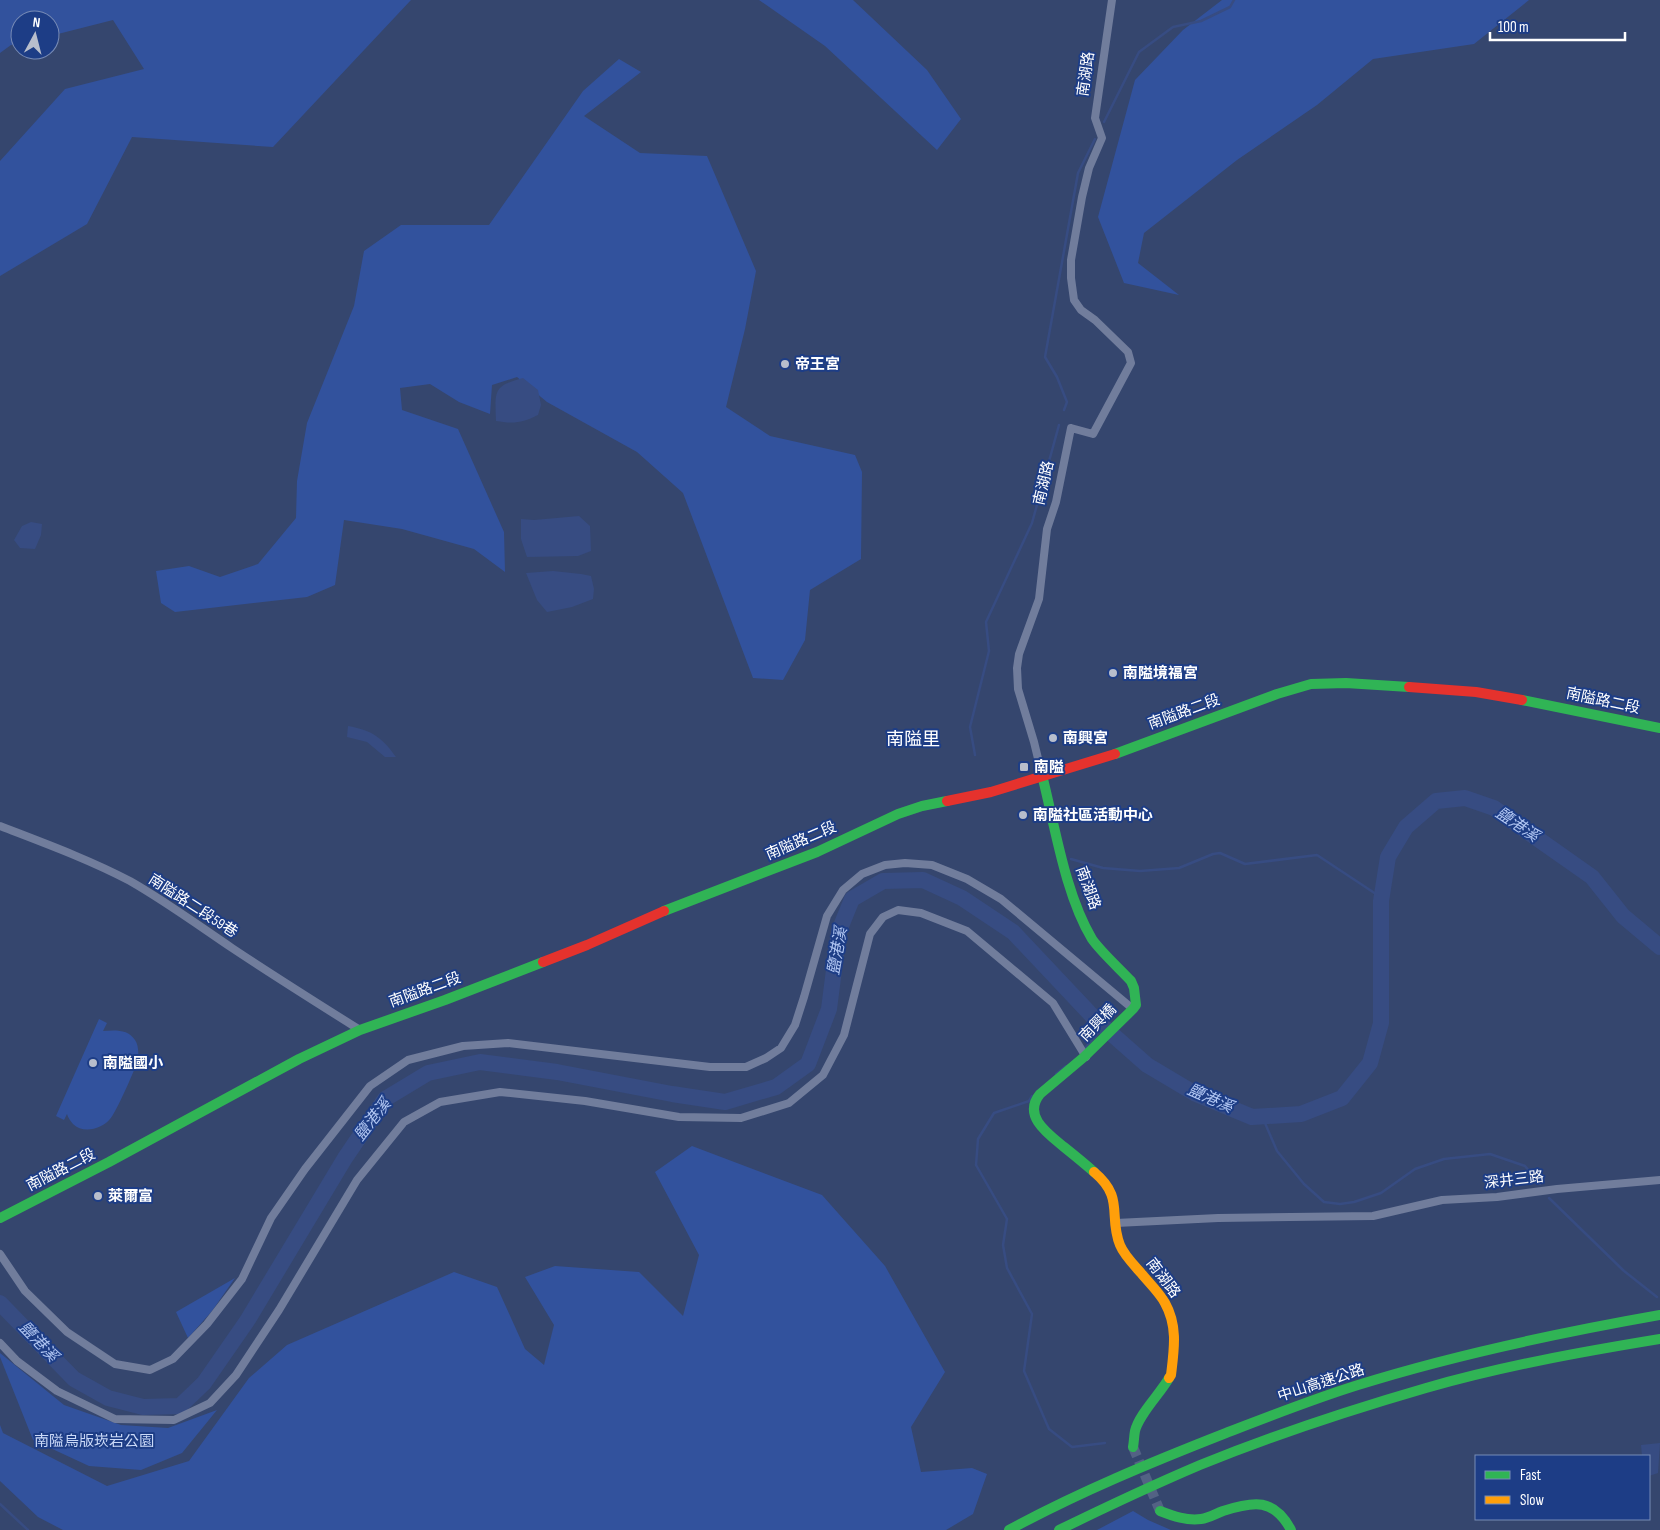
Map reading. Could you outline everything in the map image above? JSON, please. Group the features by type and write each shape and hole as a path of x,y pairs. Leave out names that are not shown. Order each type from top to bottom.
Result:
{"main road":[{"name":"南隘路二段","path":"0,1218 299,1060 360,1030 445,1000 587,945 683,904 817,852 898,814 922,806 991,792 1123,751 1277,694 1311,684 1346,683 1476,692 1576,710 1660,728"},
{"name":"南湖路","path":"1042,775 1069,884 1093,940 1131,981 1134,988 1136,1005 1132,1009"},
{"name":"南興橋","path":"1086,1057 1132,1009"},
{"name":"南湖路","path":"1086,1057 1042,1092 1035,1101 1033,1112 1036,1121 1044,1130 1104,1180 1114,1198 1117,1236 1121,1248 1165,1302 1172,1321 1175,1339 1171,1376 1135,1430 1133,1447"},
{"name":"中山高速公路","path":"1009,1530 1091,1488 1157,1459 1315,1399 1477,1352 1660,1315"},
{"path":"1059,1530 1117,1500 1200,1466 1369,1405 1476,1376 1561,1356 1660,1339"},
{"path":"1160,1511 1183,1520 1203,1519 1252,1503 1263,1504 1275,1509 1287,1521 1291,1530"}],"street":[{"name":"南湖路","path":"1042,775 1018,689 1017,668 1019,654 1039,599 1047,529 1056,502 1071,428 1093,434 1131,363 1128,352 1081,310 1074,300 1071,278 1071,260 1082,197 1089,168 1102,138 1095,118 1112,0"},
{"name":"南隘路二段59巷","path":"0,826 105,869 157,897 282,982 360,1030"},
{"path":"0,1254 25,1291 67,1332 115,1364 150,1370 173,1359 207,1324 242,1278 271,1218 305,1169 370,1086 408,1060 463,1046 508,1043 710,1067 746,1067 766,1058 781,1048 795,1025 827,916 843,890 862,874 885,865 905,863 932,865 967,879 1001,899 1132,1009"},
{"path":"0,1343 17,1361 57,1391 115,1419 174,1420 210,1403 236,1375 279,1310 357,1180 404,1122 440,1102 500,1092 585,1101 679,1117 741,1118 789,1103 822,1075 844,1036 870,934 883,917 898,910 921,913 967,931 1053,1004 1086,1057"},
{"name":"深井三路","path":"1116,1223 1218,1218 1373,1216 1442,1200 1497,1197 1557,1189 1660,1180"}],"green space":[{"path":"0,0 411,0 273,147 132,137 87,224 0,276 0,161 65,89 144,69 113,20 60,33 60,10 10,10 10,46 0,53"},
{"path":"759,0 853,0 927,70 961,119 937,150 825,46"},
{"path":"1222,0 1529,0 1474,44 1373,59 1317,105 1237,160 1144,233 1138,263 1179,295 1124,283 1098,217 1135,80 1183,30"},
{"path":"619,59 641,72 584,116 640,153 707,156 756,271 745,329 726,407 770,436 855,455 862,472 861,559 810,590 805,640 783,680 753,678 683,493 637,452 547,402 517,377 492,385 490,414 459,402 430,384 400,388 402,410 458,429 504,532 505,572 474,549 402,529 344,520 335,585 307,597 175,612 161,603 156,571 189,566 220,577 258,564 296,518 297,481 307,423 354,306 364,251 401,225 489,225 583,91"},
{"path":"99,1019 107,1023 103,1031 121,1031 132,1036 137,1045 138,1060 110,1119 97,1128 82,1129 73,1124 67,1114 64,1120 56,1116"},
{"path":"692,1146 822,1195 885,1266 945,1372 911,1427 921,1472 972,1468 987,1474 973,1514 946,1530 63,1530 38,1517 0,1481 0,1425 3,1433 107,1486 189,1461 249,1378 287,1345 454,1272 497,1287 525,1349 544,1365 554,1325 525,1277 555,1266 639,1272 683,1316 699,1255 655,1172"},
{"path":"235,1278 212,1311 188,1338 176,1312"},
{"name":"南隘烏版崁岩公園","path":"0,1353 64,1405 121,1425 168,1428 217,1410 182,1453 141,1470 89,1466 33,1440"},
{"path":"1133,1511 1148,1520 1171,1530 1097,1530"}],"shaded area":[{"path":"523,378 538,390 541,405 538,415 518,422 496,421 496,396 498,391 506,384"},
{"path":"579,516 590,526 591,551 578,556 527,557 521,539 521,519 534,520"},
{"path":"31,522 42,524 41,535 35,549 20,548 14,540 22,526"},
{"path":"553,571 591,576 594,589 593,599 572,607 547,612 537,600 526,573"},
{"path":"348,726 370,732 381,739 396,757 385,757 367,742 347,737"},
{"path":"1660,1443 1658,1473 1650,1476 1650,1455 1642,1455 1641,1445"}],"waterway":[{"path":"1104,122 1139,52 1173,27 1201,21 1230,7 1234,0"},
{"path":"1064,410 1067,402 1057,377 1045,357 1078,173 1095,139"},
{"path":"975,755 970,727 989,651 986,622 1032,523 1059,425"},
{"name":"鹽港溪","path":"0,1303 74,1379 108,1398 143,1407 180,1406 204,1383 247,1321 345,1158 385,1099 428,1073 480,1062 557,1072 725,1102 776,1087 808,1064 829,1009 839,931 852,899 883,881 923,880 962,898 1013,932 1096,1020 1147,1065 1194,1093 1252,1117 1301,1114 1342,1098 1370,1063 1381,1023 1381,901 1388,857 1406,827 1436,801 1465,798 1494,808 1592,877 1623,916 1660,947"},
{"path":"1071,859 1103,868 1140,871 1179,868 1220,853 1245,864 1317,855 1382,898"},
{"path":"1084,1049 1104,1027"},
{"path":"1056,1074 1066,1066"},
{"path":"1032,1096 1029,1101 994,1113 978,1139 976,1165 1007,1219 1003,1245 1007,1268 1032,1314 1024,1371 1049,1429 1072,1447 1105,1443"},
{"path":"1262,1116 1277,1151 1304,1184 1324,1202 1340,1204 1354,1202 1381,1193 1415,1169 1444,1159 1490,1154 1525,1166 1540,1184"},
{"path":"1549,1198 1624,1271 1657,1297"},
{"path":"0,1504 28,1530"}],"tunnel":[{"path":"1133,1447 1160,1511"}],"traffic: fast":[{"path":"1115,754 1277,694 1311,684 1346,683 1409,687"},
{"path":"1522,700 1660,728"},
{"path":"1042,775 1068,881 1083,921 1092,939 1131,981 1134,988 1136,1005 1133,1009 1084,1057 1040,1094 1035,1102 1035,1117 1039,1124 1094,1172"},
{"path":"664,911 817,852 898,814 922,806 947,801"},
{"path":"0,1218 109,1162 299,1059 360,1030 543,962"},
{"path":"1009,1530 1089,1490 1143,1466 1341,1390 1470,1354 1584,1329 1660,1315"},
{"path":"1059,1530 1200,1465 1256,1443 1341,1414 1426,1388 1513,1366 1660,1339"},
{"path":"1133,1447 1137,1424 1169,1378"},
{"path":"1160,1511 1180,1518 1196,1519 1207,1518 1244,1505 1262,1505 1278,1512 1291,1530"}],"traffic: slow":[{"path":"1094,1172 1104,1181 1113,1199 1115,1225 1122,1249 1129,1260 1160,1295 1172,1320 1174,1338 1171,1375 1169,1378"}],"traffic: jam":[{"path":"1409,687 1476,692 1522,700"},
{"path":"947,801 991,792 1115,754"},
{"path":"543,962 664,911"}],"place":[{"name":"帝王宮","path":"785,364"},
{"name":"南隘境福宮","path":"1113,673"},
{"name":"南興宮","path":"1053,738"},
{"name":"南隘","path":"1024,767"},
{"name":"南隘社區活動中心","path":"1023,815"},
{"name":"南隘國小","path":"93,1063"},
{"name":"萊爾富","path":"98,1196"}],"district":[{"name":"南隘里","path":"913,739"}]}
